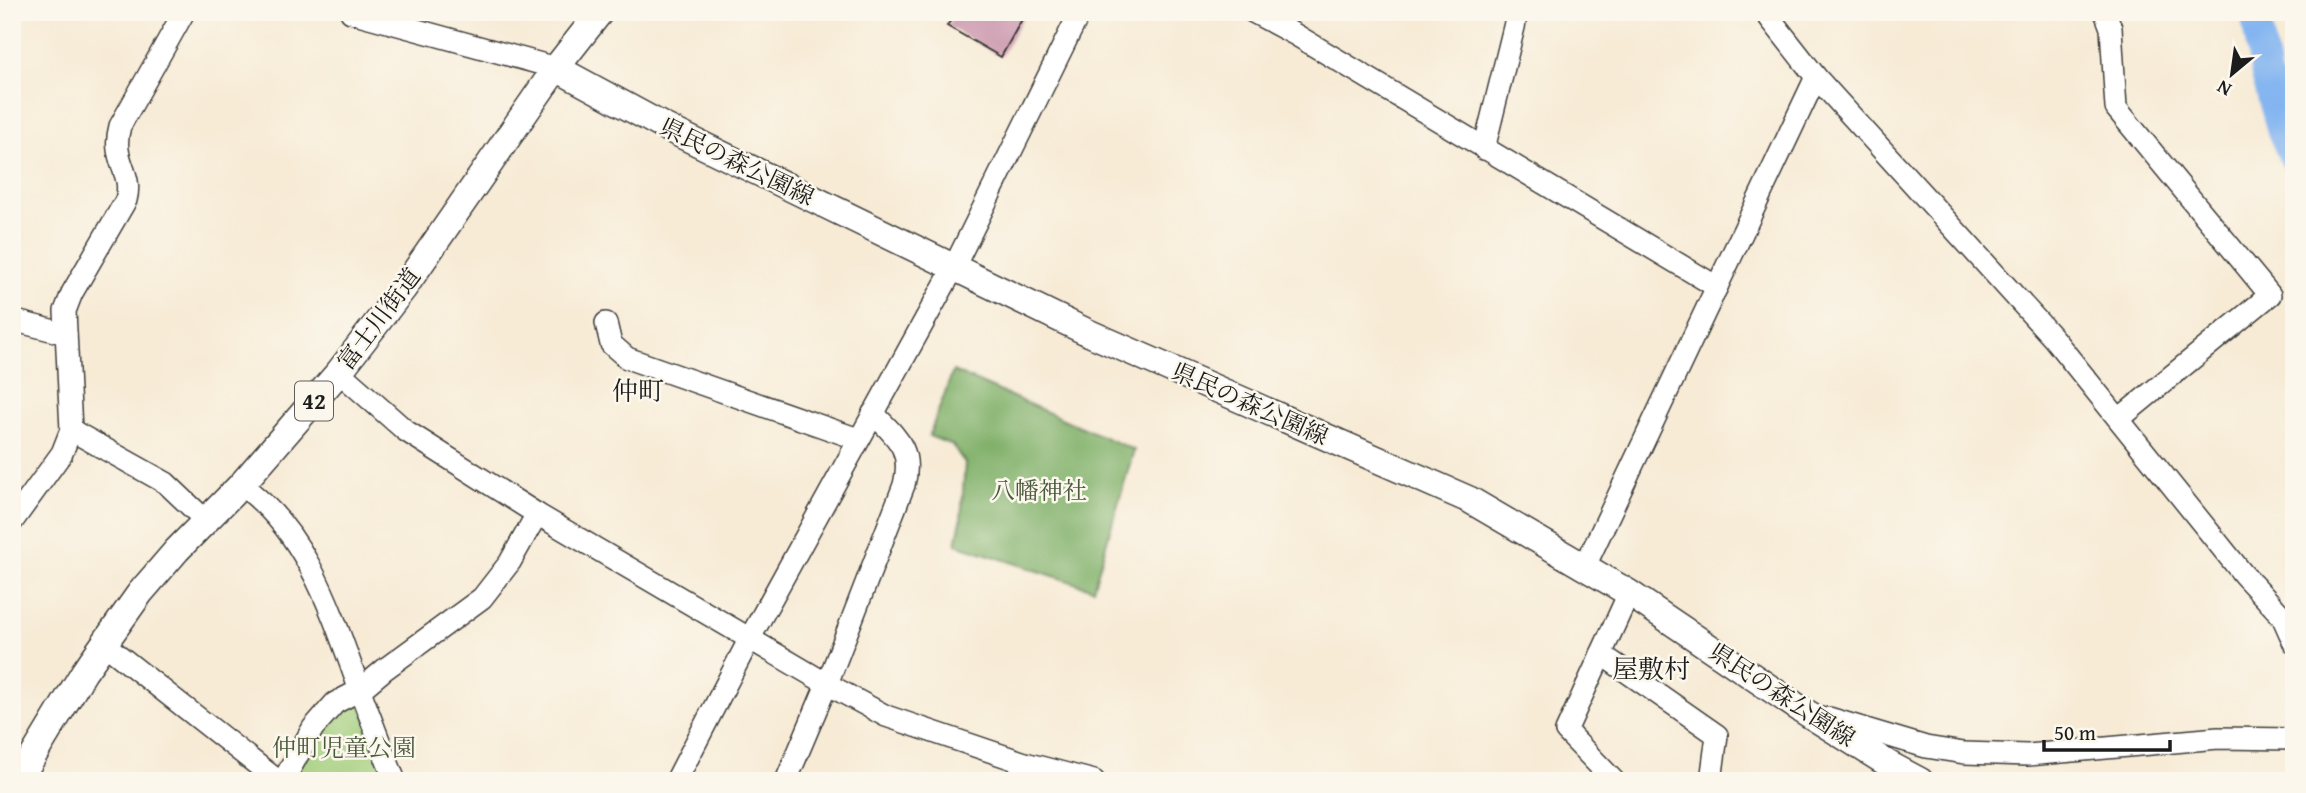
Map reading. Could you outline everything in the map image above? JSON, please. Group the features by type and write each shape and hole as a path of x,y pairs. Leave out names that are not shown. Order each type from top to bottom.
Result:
{"main road":[{"name":"富士川街道","path":"18,781 103,643 140,593 205,520 241,485 339,372 403,289 556,68 600,12"},
{"name":"県民の森公園線","path":"556,68 663,126 1088,333 1470,500 1586,566 1799,708 1920,781"}],"street":[{"path":"12,522 62,453 72,430 65,311 72,293 126,200 130,186 118,157 116,140 121,126 184,12"},
{"path":"351,12 556,68"},
{"path":"676,781 750,638 953,269 1080,12"},
{"path":"1253,12 1717,286"},
{"path":"1765,12 1816,77 2054,339 2244,574 2282,616 2294,643"},
{"path":"2105,12 2111,28 2116,108 2270,295 2119,419"},
{"path":"1484,149 1515,23"},
{"path":"1586,566 1816,77"},
{"path":"12,320 66,334"},
{"path":"606,323 611,344 627,358 858,439"},
{"path":"339,372 406,431 537,514 886,716 1025,763 1094,781"},
{"path":"786,781 827,684 904,485 908,468 905,452 897,438 873,413"},
{"path":"72,430 166,483 205,520"},
{"path":"241,485 258,497 285,527 329,603 395,781"},
{"path":"284,781 313,728 335,703 360,690 385,668 482,598 510,562 537,514"},
{"path":"1614,781 1566,732 1629,593"},
{"path":"103,643 278,781"},
{"path":"1601,654 1717,734 1711,781"},
{"path":"1799,708 1850,726 1926,747 1964,753 2028,755 2218,738 2294,739"}],"green space":[{"name":"八幡神社","path":"953,371 1134,450 1093,589 956,544 961,520 965,463 952,445 929,436"},
{"name":"仲町児童公園","path":"358,698 389,773 381,781 288,781 338,709"}],"building":[{"path":"956,12 1026,12 1001,57 947,26"}],"waterway":[{"path":"2255,12 2266,75 2282,131 2294,157"}],"district":[{"name":"仲町","path":"638,391"},
{"name":"屋敷村","path":"1651,669"}]}
